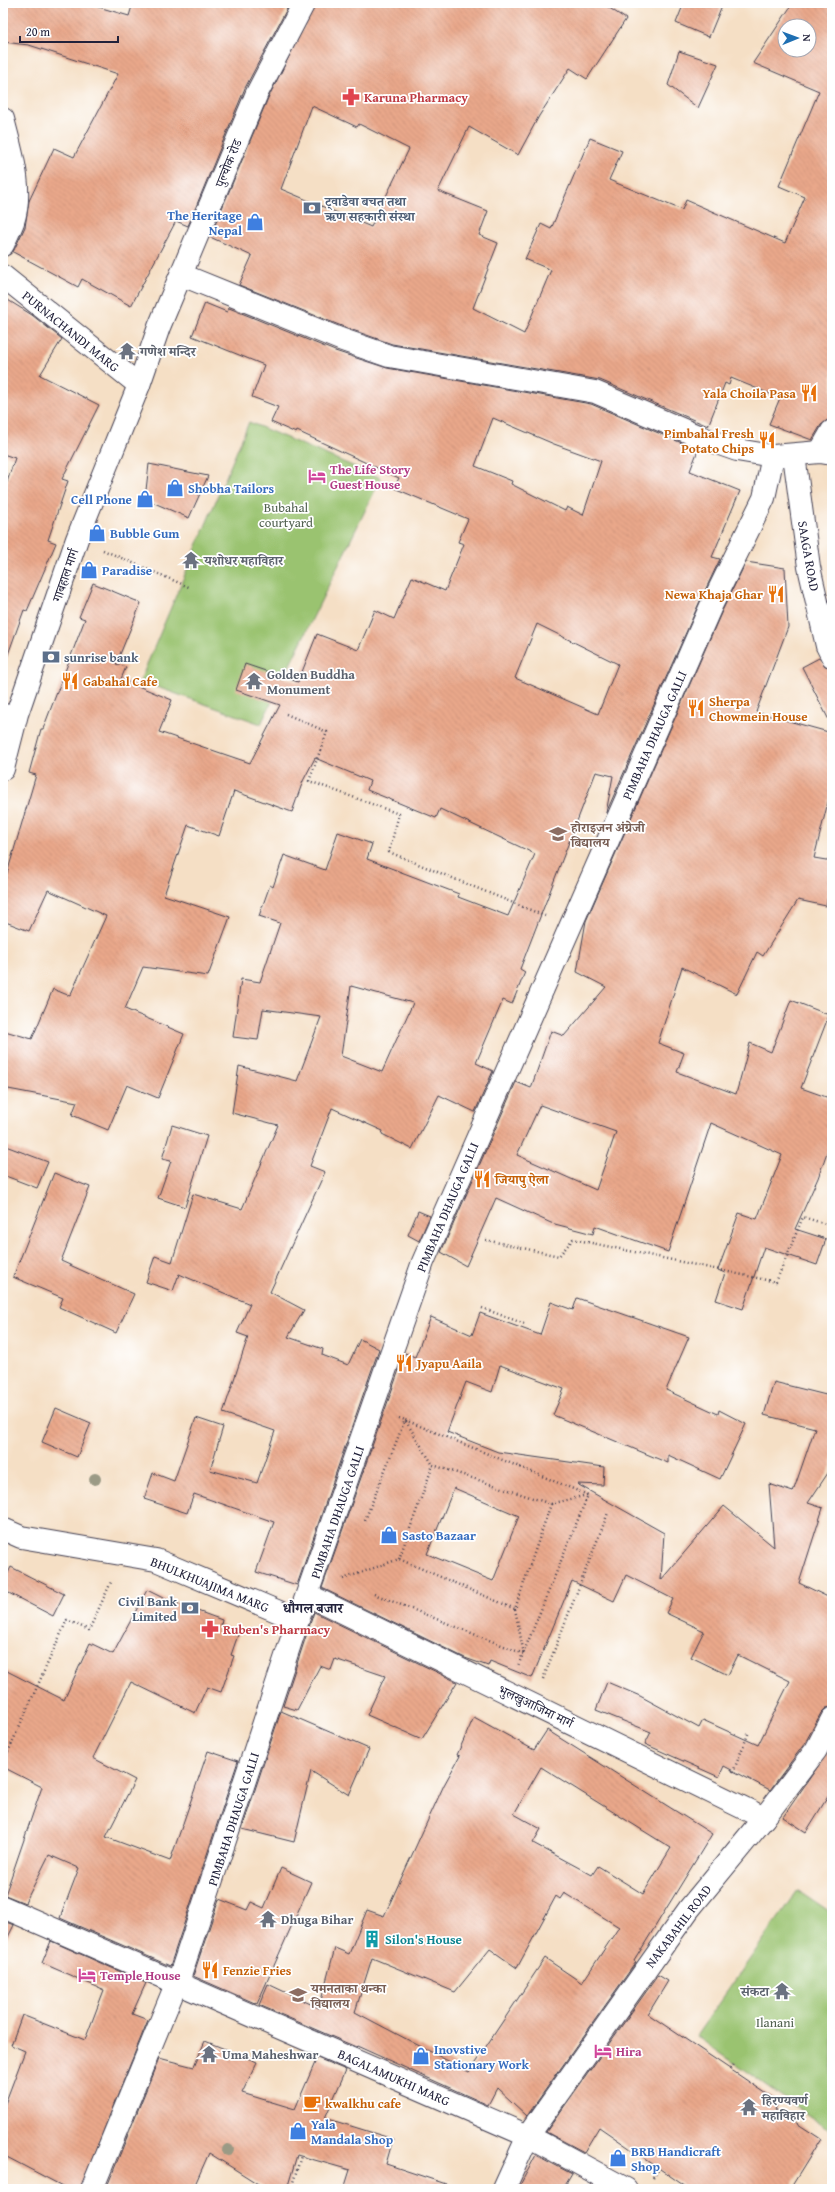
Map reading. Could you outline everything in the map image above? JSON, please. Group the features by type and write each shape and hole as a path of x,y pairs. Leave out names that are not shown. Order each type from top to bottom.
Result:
{"street":[{"name":"पुल्चोक रोड","path":"159,327 257,93 304,3"},
{"path":"3,119 12,156 17,188 13,221 3,245"},
{"path":"182,275 340,339 389,356 595,392 737,450 783,455 826,453 832,430"},
{"name":"PURNACHANDI MARG","path":"3,276 139,385"},
{"name":"गाबहाल मार्ग","path":"3,770 10,712 139,385 159,327"},
{"name":"SAAGA ROAD","path":"783,455 827,646 832,656"},
{"name":"PIMBAHA DHAUGA GALLI","path":"92,2189 178,1982 298,1620 423,1262 711,606 764,498 783,455"},
{"name":"BHULKHUAJIMA MARG","path":"3,1529 21,1537 156,1560 298,1620"},
{"name":"भुलखुआजिमा मार्ग","path":"308,1595 764,1818"},
{"name":"NAKABAHIL ROAD","path":"504,2189 528,2136 688,1909 764,1818 816,1750 832,1719"},
{"name":"BAGALAMUKHI MARG","path":"3,1907 178,1982 528,2136 626,2189"}],"path":[{"path":"77,539 191,588"},
{"path":"286,714 327,732 308,781 399,814 389,852 570,926"},
{"path":"486,1240 559,1256 573,1239 776,1282 803,1217 832,1226"},
{"path":"482,1308 525,1324"},
{"path":"405,1420 433,1465 551,1504 588,1495"},
{"path":"405,1420 588,1495"},
{"path":"364,1522 405,1420"},
{"path":"398,1559 433,1465"},
{"path":"524,1654 588,1495"},
{"path":"524,1654 515,1609 551,1504"},
{"path":"533,1705 608,1513"},
{"path":"3,1763 67,1620 89,1630 123,1554"},
{"path":"341,1580 398,1559 515,1609"},
{"path":"341,1580 344,1573"},
{"path":"341,1580 348,1583"},
{"path":"370,1592 524,1654"},
{"path":"722,1797 749,1732"},
{"path":"731,2069 735,2063"},
{"path":"291,2189 301,2156"}],"green space":[{"name":"Bubahal courtyard","path":"249,422 381,478 261,724 140,681"},
{"name":"Ilanani","path":"798,1890 832,1913 832,2132 696,2036"}],"building":[{"path":"3,3 85,3 129,16 133,3 290,3 245,88 188,226 176,221 131,306 82,279 78,287 13,252 25,227 29,201 54,148 74,157 118,74 29,45 3,42"},
{"path":"316,3 602,3 626,19 587,79 570,68 539,116 518,155 469,127 438,191 488,211 479,235 498,243 473,308 524,334 551,270 525,259 541,224 551,229 590,138 622,151 609,180 682,210 686,200 785,243 805,197 779,186 819,91 753,63 777,27 777,58 817,58 817,18 783,18 793,3 832,3 832,413 829,419 821,425 812,440 769,424 780,398 731,378 729,385 725,383 708,426 600,380 392,344 344,327 239,285 252,256 210,237 268,98","holes":["312,106 357,127 359,124 409,149 371,227 281,189"]},
{"path":"684,3 723,3 709,37 676,23"},
{"path":"679,51 718,64 698,108 668,85"},
{"path":"3,297 32,315 62,339 40,375 99,405 62,479 68,481 48,540 56,543 27,611 24,610 6,660 3,660 3,494 15,458 3,454"},
{"path":"205,303 227,312 229,308 335,351 387,368 591,404 698,450 690,471 740,491 712,557 720,559 606,813 613,776 596,772 520,969 525,972 512,1004 503,1000 476,1063 493,1071 475,1112 439,1095 412,1149 382,1134 383,1131 332,1108 310,1166 325,1172 270,1292 304,1310 288,1337 323,1349 322,1355 348,1365 360,1339 379,1349 297,1585 256,1572 274,1522 194,1494 187,1513 144,1499 153,1473 174,1481 196,1418 223,1427 210,1470 257,1483 275,1431 223,1413 248,1337 237,1333 250,1304 179,1274 173,1291 146,1282 155,1256 172,1262 193,1194 242,1209 278,1125 232,1113 239,1066 297,1081 321,1017 263,1009 258,1040 233,1037 241,979 260,982 280,923 259,916 270,885 273,887 284,855 325,870 338,832 372,844 367,859 459,894 458,897 508,916 535,854 440,809 436,818 367,790 370,781 315,758 303,781 292,812 234,791 219,836 188,825 164,895 230,917 208,976 143,967 125,1009 184,1034 158,1098 127,1085 108,1130 72,1115 77,1102 3,1088 5,1031 32,1039 53,989 70,996 106,916 48,890 29,931 3,921 3,887 36,775 29,773 41,729 43,729 85,619 79,617 93,583 141,603 116,664 126,667 121,679 172,700 159,732 250,763 280,705 236,690 245,664 298,682 317,634 358,650 375,610 394,619 412,577 445,591 464,544 458,542 468,519 394,488 399,478 297,431 296,433 271,422 278,407 252,397 264,365 192,336","holes":["493,418 554,444 601,461 583,515 567,507 565,511 511,484 512,481 475,466","537,624 618,664 598,714 515,678","351,986 413,1003 382,1072 341,1056"]},
{"name":"Shobha Tailors","path":"149,464 208,476 189,518 145,499"},
{"path":"746,562 785,568 788,627 756,712 832,733 832,786 814,858 832,861 832,874 826,906 798,900 763,956 757,952 737,994 682,967 658,1043 684,1053 677,1072 736,1094 750,1043 771,1052 791,1000 829,1015 801,1088 832,1099 832,1138 818,1178 795,1229 826,1239 817,1265 764,1247 743,1309 716,1300 725,1273 718,1270 739,1213 757,1219 782,1155 711,1123 668,1252 595,1226 593,1234 551,1223 496,1198 466,1266 441,1252 516,1082 531,1088 551,1031 564,1036 606,987 577,972 586,921 722,611","holes":["540,1105 616,1132 596,1190 517,1155"]},
{"path":"819,658 825,666 832,668 832,726 802,667"},
{"path":"172,1125 207,1136 185,1207 158,1198 171,1161 162,1159"},
{"path":"3,1145 48,1162 37,1188 3,1175"},
{"path":"54,1173 90,1187 61,1261 134,1294 116,1333 59,1307 63,1298 13,1277"},
{"path":"418,1211 430,1216 419,1241 408,1235"},
{"path":"577,1298 689,1337 666,1390 718,1414 719,1410 746,1424 720,1479 668,1455 668,1463 553,1415 564,1389 500,1365 492,1392 466,1382 447,1432 498,1452 604,1467 603,1485 577,1484 664,1533 661,1580 724,1506 774,1547 769,1484 793,1492 815,1428 764,1415 774,1382 826,1395 827,1391 832,1392 832,1467 808,1503 823,1508 799,1583 832,1599 832,1707 826,1708 821,1713 805,1743 770,1790 724,1766 719,1777 645,1744 651,1732 596,1710 607,1682 640,1696 699,1728 703,1720 758,1745 790,1681 738,1655 728,1675 691,1657 704,1631 666,1613 673,1599 626,1575 614,1601 572,1581 532,1678 490,1661 488,1666 465,1658 322,1588 405,1353 415,1357 431,1317 472,1335 480,1313 540,1335 551,1302 573,1310","holes":["454,1488 519,1516 493,1581 427,1554"]},
{"path":"56,1408 91,1423 77,1457 42,1442"},
{"path":"11,1567 64,1594 53,1616 3,1590 3,1583"},
{"path":"147,1590 165,1599 222,1620 221,1625 239,1632 231,1655 234,1656 221,1692 207,1687 195,1713 131,1682 93,1758 135,1780 106,1837 170,1861 208,1751 238,1761 170,1966 60,1918 79,1868 49,1855 25,1903 5,1895 42,1787 3,1767 3,1669 64,1700 90,1643 113,1654"},
{"path":"314,1612 457,1682 422,1739 367,1715 385,1676 335,1659 331,1670 320,1666 297,1710 283,1706"},
{"path":"281,1711 369,1749 349,1795 311,1771 294,1842 242,1829"},
{"path":"474,1717 534,1750 547,1730 712,1834 634,1961 636,1962 527,2116 497,2088 488,2105 357,2046 356,2047 259,2005 268,1984 319,2008 335,1948 349,1954 367,1910 384,1916 444,1785 460,1756 457,1755","holes":["541,1767 671,1848 643,1894 598,1866 592,1875 533,1843 541,1829 514,1814","564,1893 619,1927 582,1983 545,1958 469,2072 355,2012 372,1958 455,1992 490,1949 517,1968 556,1896 560,1899"]},
{"path":"832,1746 832,1790 806,1832 783,1817"},
{"path":"281,1868 311,1882 257,2004 193,1976 219,1899 247,1910 251,1902 264,1908"},
{"path":"3,1921 14,1925 8,1937 3,1935"},
{"path":"51,1941 146,1983 132,2014 148,2020 80,2189 68,2189 3,2155 3,2109 25,2051 11,2045 22,2015 85,2040 104,1990 42,1963"},
{"path":"658,1975 668,1981 648,2014 779,2102 775,2109 821,2139 790,2189 689,2189 599,2127 584,2152 546,2132"},
{"path":"205,2041 257,2062 242,2093 295,2109 317,2058 346,2070 325,2118 393,2139 386,2164 446,2184 445,2189 344,2189 350,2170 297,2155 287,2189 266,2189 209,2153 193,2189 106,2189 159,2058 194,2067"},
{"path":"536,2155 572,2174 563,2189 518,2189"}],"place":[{"name":"Karuna Pharmacy","path":"351,97"},
{"name":"ट्वाडेवा बचत तथा ऋण सहकारी संस्था","path":"312,208"},
{"name":"The Heritage Nepal","path":"255,222"},
{"name":"गणेश मन्दिर","path":"127,351"},
{"name":"Yala Choila Pasa","path":"809,393"},
{"name":"Pimbahal Fresh Potato Chips","path":"767,440"},
{"name":"The Life Story Guest House","path":"317,476"},
{"name":"Shobha Tailors","path":"175,488"},
{"name":"Cell Phone","path":"145,499"},
{"name":"Bubble Gum","path":"97,533"},
{"name":"यशोधर महाविहार","path":"191,560"},
{"name":"Paradise","path":"89,570"},
{"name":"Newa Khaja Ghar","path":"776,594"},
{"name":"sunrise bank","path":"51,657"},
{"name":"Gabahal Cafe","path":"70,681"},
{"name":"Golden Buddha Monument","path":"254,681"},
{"name":"Sherpa Chowmein House","path":"696,708"},
{"name":"होराइजन अंग्रेजी बिद्यालय","path":"558,834"},
{"name":"जियापु ऐला","path":"482,1179"},
{"name":"Jyapu Aaila","path":"404,1363"},
{"name":"Sasto Bazaar","path":"389,1535"},
{"name":"Civil Bank Limited","path":"190,1608"},
{"name":"Ruben's Pharmacy","path":"210,1629"},
{"name":"Dhuga Bihar","path":"268,1919"},
{"name":"Silon's House","path":"372,1939"},
{"name":"Fenzie Fries","path":"210,1970"},
{"name":"Temple House","path":"87,1975"},
{"name":"संकटा","path":"782,1991"},
{"name":"यमनताका थन्का विद्यालय","path":"298,1995"},
{"name":"Hira","path":"603,2051"},
{"name":"Uma Maheshwar","path":"209,2054"},
{"name":"Inovstive Stationary Work","path":"421,2056"},
{"name":"kwalkhu cafe","path":"312,2103"},
{"name":"हिरण्यवर्ण महाविहार","path":"749,2107"},
{"name":"Yala Mandala Shop","path":"298,2131"},
{"name":"BRB Handicraft Shop","path":"618,2158"}],"district":[{"name":"धौगल बजार","path":"313,1608"}]}
